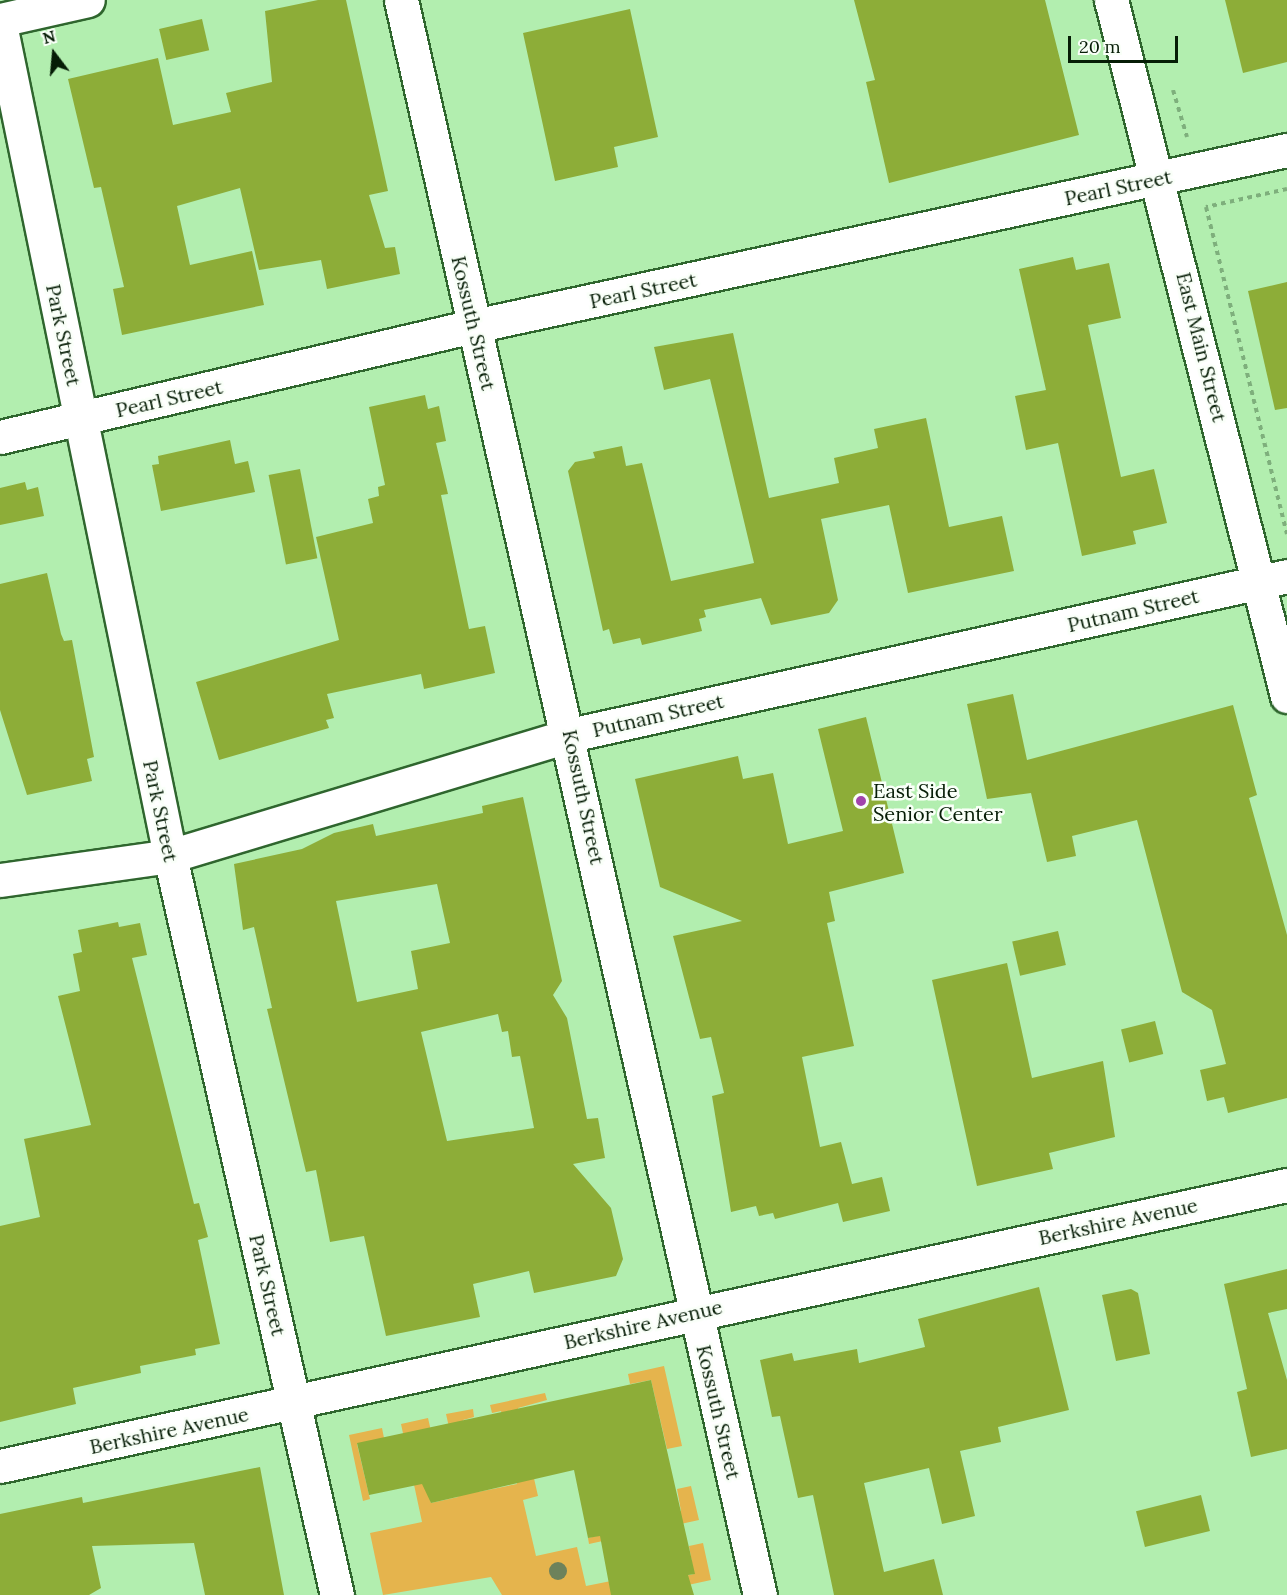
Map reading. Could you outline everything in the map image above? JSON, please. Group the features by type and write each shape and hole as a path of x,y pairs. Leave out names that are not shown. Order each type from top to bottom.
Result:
{"street":[{"path":"0,22 88,0"},
{"name":"Kossuth Street","path":"401,0 474,327 570,735 760,1595"},
{"name":"East Main Street","path":"1111,0 1273,579 1287,696"},
{"name":"Park Street","path":"0,22 170,856 337,1595"},
{"name":"Pearl Street","path":"0,437 474,327 1287,150"},
{"name":"Putnam Street","path":"0,880 170,856 570,735 1273,579"},
{"name":"Berkshire Avenue","path":"0,1466 295,1403 696,1312 1287,1185"}],"path":[{"path":"1170,80 1185,137 1197,134"},
{"path":"1287,189 1206,207 1287,534"}],"shaded area":[{"path":"664,1366 682,1446 667,1449 651,1380 630,1384 628,1374"},
{"path":"545,1393 547,1400 518,1408 538,1496 523,1500 536,1556 577,1547 586,1586 616,1580 618,1590 694,1574 689,1546 703,1543 711,1580 642,1595 502,1595 491,1577 383,1595 370,1533 422,1522 401,1424 428,1418 431,1431 412,1436 431,1503 458,1497 462,1485 446,1414 473,1409 474,1417 463,1420 478,1492 517,1484 501,1411 492,1413 490,1405"},
{"path":"382,1428 384,1438 357,1444 370,1499 363,1501 349,1435"},
{"path":"691,1486 699,1520 589,1544 588,1538 651,1524 651,1518 681,1511 677,1489"}],"building":[{"path":"318,0 346,0 388,191 369,195 385,248 395,247 400,274 327,289 321,260 259,270 240,188 177,206 190,265 252,251 264,305 122,335 113,289 124,287 101,187 94,188 68,79 158,58 173,125 231,112 226,93 272,82 265,11"},
{"path":"854,0 1045,0 1079,135 889,183 866,82 875,80"},
{"path":"1225,0 1287,0 1287,62 1243,73"},
{"path":"630,9 658,137 614,147 618,167 555,181 523,33"},
{"path":"202,19 209,50 166,60 159,29"},
{"path":"1073,257 1076,270 1109,263 1121,318 1088,325 1121,477 1154,469 1167,523 1133,531 1136,544 1082,556 1058,443 1026,450 1015,396 1046,390 1019,269"},
{"path":"1287,282 1287,408 1275,410 1248,291"},
{"path":"733,333 769,498 839,483 834,458 878,448 874,429 926,418 949,527 1002,516 1014,571 908,593 889,505 821,519 838,600 829,613 771,625 761,598 704,610 706,617 699,619 702,631 642,645 640,638 613,644 609,629 603,631 568,471 575,462 595,458 593,452 622,446 626,466 642,463 671,581 754,563 710,379 664,390 654,347"},
{"path":"425,395 428,409 439,406 446,441 436,443 448,494 441,495 469,629 485,626 495,673 424,689 421,674 327,694 334,718 326,720 329,728 219,760 196,682 339,640 316,537 373,523 368,499 379,496 378,487 385,485 369,407"},
{"path":"230,440 235,464 248,461 255,492 161,511 152,465 159,464 158,456"},
{"path":"300,469 317,558 286,564 269,475"},
{"path":"25,482 27,490 38,487 44,516 0,525 0,488"},
{"path":"47,573 61,634 64,641 72,640 94,757 87,759 92,781 27,795 0,710 0,584"},
{"path":"1013,694 1027,760 1233,705 1257,795 1249,798 1287,935 1287,1098 1228,1113 1224,1097 1207,1101 1200,1070 1226,1064 1212,1010 1182,992 1137,820 1072,836 1076,856 1047,862 1031,793 987,799 967,704"},
{"path":"866,717 904,873 829,892 835,921 827,923 854,1046 802,1057 820,1147 841,1142 852,1184 882,1177 890,1211 843,1222 838,1203 775,1219 773,1213 759,1216 756,1206 731,1212 712,1096 724,1093 711,1037 700,1039 673,936 742,921 660,887 635,779 738,756 743,779 773,773 788,844 843,831 818,729"},
{"path":"523,797 562,981 553,995 567,1018 587,1119 598,1118 605,1158 573,1164 611,1208 623,1259 616,1276 534,1293 529,1271 473,1284 480,1317 386,1336 364,1236 330,1242 316,1170 306,1172 267,1009 272,1008 254,927 243,930 234,864 302,849 334,833 373,824 376,836 483,813 482,806","holes":["437,884 450,943 411,951 418,989 357,1002 336,901","498,1014 502,1032 508,1031 512,1057 520,1056 534,1128 447,1141 421,1032"]},
{"path":"118,922 119,927 140,923 147,955 132,958 194,1204 199,1203 208,1237 198,1240 220,1344 195,1349 196,1355 140,1366 141,1373 73,1388 76,1404 0,1422 0,1226 40,1217 24,1139 91,1125 58,996 80,991 73,954 82,952 78,930"},
{"path":"1058,931 1066,965 1020,976 1012,942"},
{"path":"1007,963 1032,1078 1103,1061 1115,1137 1049,1153 1053,1169 977,1186 932,980"},
{"path":"1155,1021 1163,1054 1129,1062 1121,1029"},
{"path":"1287,1269 1287,1309 1268,1313 1287,1380 1287,1449 1251,1457 1237,1392 1247,1389 1224,1284"},
{"path":"1039,1287 1069,1410 998,1427 1001,1442 960,1451 975,1516 942,1524 929,1468 864,1483 884,1572 934,1559 943,1595 834,1595 813,1495 798,1498 780,1416 772,1417 760,1360 792,1353 794,1361 857,1349 859,1363 925,1347 918,1319"},
{"path":"1131,1289 1138,1293 1150,1354 1116,1361 1102,1295"},
{"path":"651,1380 695,1574 688,1575 694,1595 611,1595 600,1536 588,1538 574,1470 431,1503 422,1484 369,1495 357,1443"},
{"path":"260,1467 284,1595 205,1595 194,1543 92,1546 101,1588 89,1595 0,1595 0,1514 82,1497 83,1503"},
{"path":"1201,1495 1210,1531 1145,1547 1136,1511"}],"place":[{"name":"East Side Senior Center","path":"861,801"}]}
